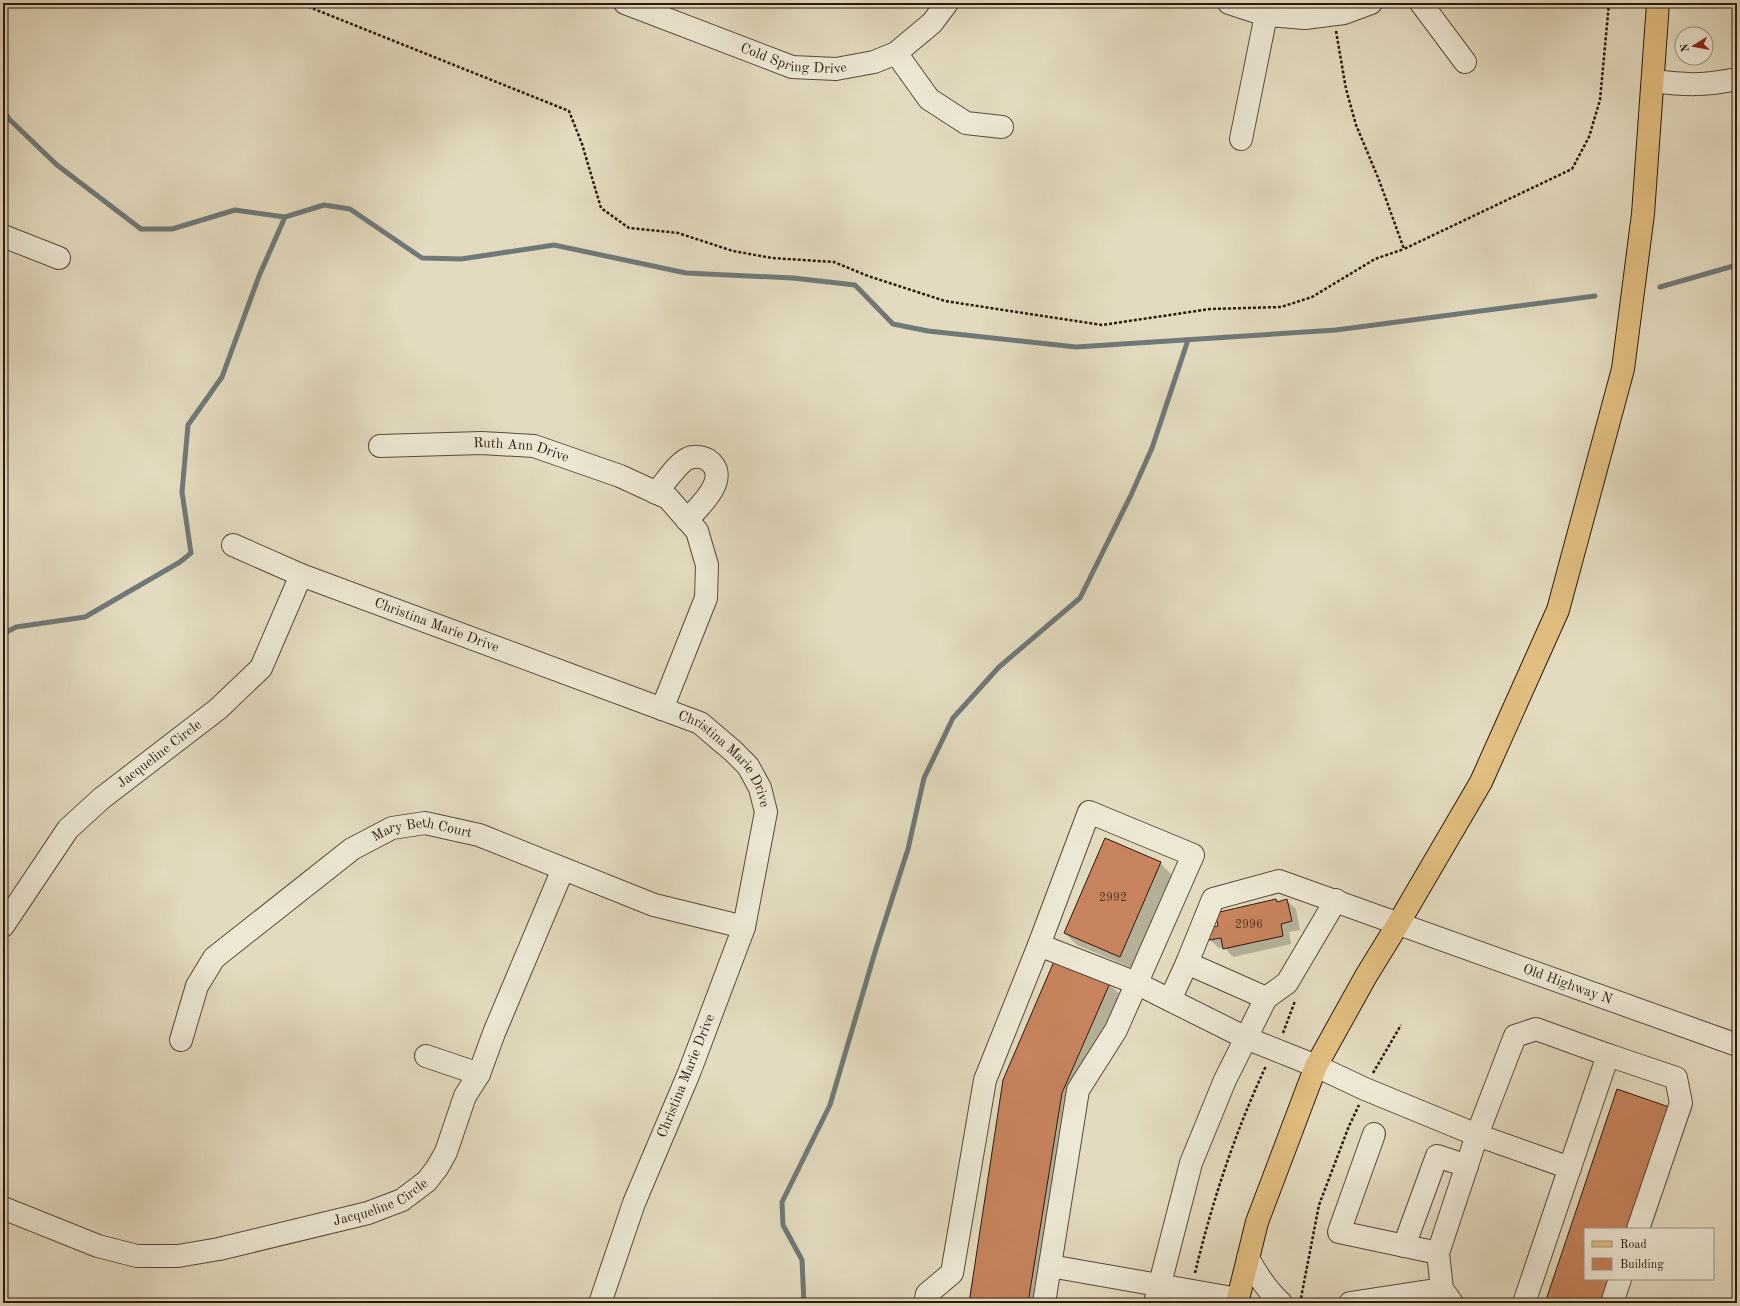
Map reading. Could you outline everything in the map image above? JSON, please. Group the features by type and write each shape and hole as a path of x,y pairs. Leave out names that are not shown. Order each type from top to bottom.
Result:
{"main road":[{"path":"1237,1301 1257,1222 1316,1066 1366,976 1481,782 1558,610 1623,369 1642,214 1658,3"}],"street":[{"name":"Cold Spring Drive","path":"625,3 792,67 836,70 874,62 896,53 932,23 947,3"},
{"path":"1229,3 1266,15 1305,18 1344,13 1371,3"},
{"path":"1421,3 1465,62"},
{"path":"1242,139 1266,15"},
{"path":"896,53 929,99 966,123 1002,127"},
{"path":"1653,81 1692,85 1717,83 1737,79"},
{"path":"3,236 59,258"},
{"name":"Ruth Ann Drive","path":"380,446 482,443 534,446 620,476 668,498 697,531 707,565 706,598 662,709"},
{"path":"656,493 687,459 701,457 706,458 711,462 716,471 717,480 711,493 687,520"},
{"name":"Christina Marie Drive","path":"233,545 301,575 700,723 748,766 760,788 766,812 744,927 689,1073 634,1203 600,1303"},
{"name":"Jacqueline Circle","path":"3,926 68,829 102,798 218,709 261,668 301,575"},
{"path":"925,1303 927,1294 952,1273 985,1080 1039,945 1089,812 1192,855 1116,1030 1078,1090 1044,1303"},
{"name":"Mary Beth Court","path":"181,1040 197,986 214,958 352,849 392,828 425,823 479,835 654,905 744,927"},
{"name":"Jacqueline Circle","path":"3,1208 98,1246 137,1256 178,1256 219,1249 368,1213 402,1200 427,1181 437,1168 446,1152 465,1096 479,1074 494,1033 563,869"},
{"name":"Old Highway N","path":"1187,963 1213,899 1279,881 1336,900 1398,924 1737,1045"},
{"path":"1157,1294 1191,1163 1224,1080 1266,998 1287,983 1336,900"},
{"path":"1039,945 1136,983 1246,1038 1316,1066 1365,1089 1477,1136 1570,1168"},
{"path":"1170,1000 1187,963 1266,998"},
{"path":"1350,1303 1447,1296 1438,1253 1477,1136 1515,1036 1536,1029 1676,1078 1681,1103 1638,1228"},
{"path":"1524,1303 1608,1055"},
{"path":"426,1056 479,1074"},
{"path":"1374,1134 1339,1232 1438,1253"},
{"path":"1404,1246 1437,1156 1467,1166"},
{"path":"1248,1258 1264,1285 1281,1303"},
{"path":"1050,1266 1157,1294 1192,1291 1237,1301"},
{"path":"1612,1303 1620,1280"}],"path":[{"path":"299,3 569,111 582,144 601,208 629,228 678,233 733,251 772,258 834,262 868,276 945,301 1102,325 1210,309 1281,307 1312,297 1375,259 1404,249 1572,169 1589,137 1600,100 1609,3"},
{"path":"1334,14 1346,89 1356,125 1379,180 1404,249"},
{"path":"1192,1291 1206,1230 1225,1168 1262,1074 1281,1038 1297,996"},
{"path":"1300,1303 1319,1206 1349,1126 1360,1104 1365,1089 1401,1025"}],"building":[{"path":"1105,838 1161,862 1120,957 1064,933"},
{"path":"1276,899 1277,902 1287,899 1292,921 1281,924 1283,936 1223,949 1221,938 1209,940 1207,928 1218,926 1215,913"},
{"path":"1055,959 1110,983 1062,1093 1028,1303 969,1303 1003,1080"},
{"path":"1617,1089 1669,1107 1628,1228 1584,1228 1584,1280 1611,1280 1603,1303 1545,1303"}],"waterway":[{"path":"3,110 9,119 57,165 141,229 172,229 235,210 285,217 324,205 350,209 422,258 461,259 554,245 686,273 793,278 855,285 893,324 928,331 1076,347 1336,330 1595,296"},
{"path":"3,634 16,627 85,617 180,562 191,553 182,492 188,425 222,377 259,276 285,217"},
{"path":"1660,287 1737,265"},
{"path":"804,1303 802,1260 783,1225 782,1202 830,1105 875,952 908,849 924,778 953,718 999,667 1080,598 1131,495 1152,448 1188,340"}]}
